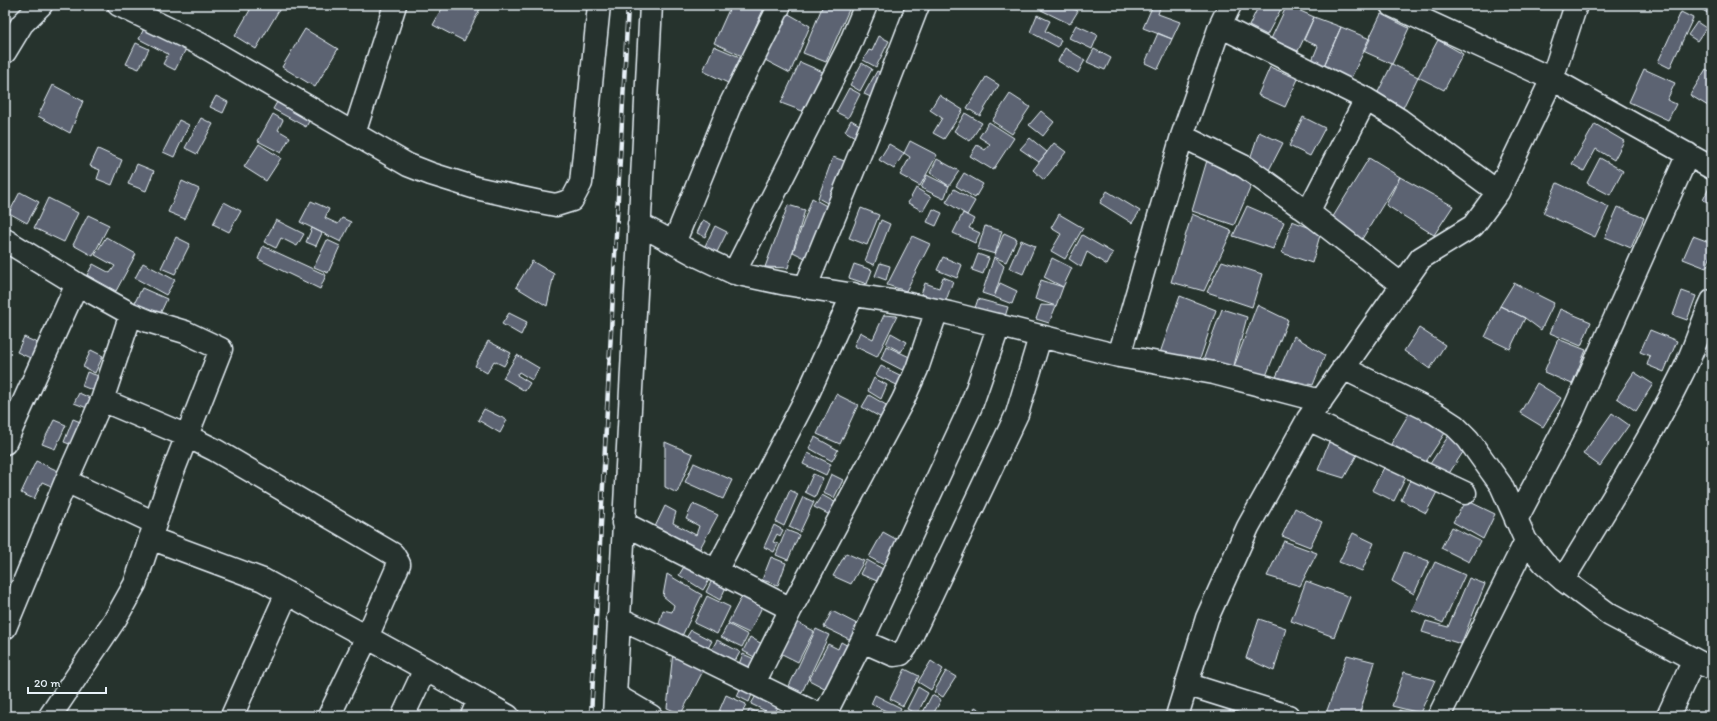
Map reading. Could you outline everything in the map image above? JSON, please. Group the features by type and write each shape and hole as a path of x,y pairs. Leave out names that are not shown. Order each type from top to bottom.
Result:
{"street":[{"path":"5,52 22,24 41,5"},
{"path":"119,5 200,44 408,165 439,177 476,188 556,205 572,200 581,183 599,5"},
{"path":"354,134 394,5"},
{"path":"614,716 651,5"},
{"path":"674,243 730,105 780,5"},
{"path":"734,272 849,46 866,5"},
{"path":"806,286 875,117 918,5"},
{"path":"1119,356 1182,136 1220,26 1230,5"},
{"path":"1177,716 1207,618 1248,528 1308,420 1421,258 1474,226 1498,192 1552,79 1576,5"},
{"path":"1399,7 1552,79 1712,168"},
{"path":"1220,26 1366,99 1400,120 1498,192"},
{"path":"1308,212 1366,99"},
{"path":"1182,136 1245,167 1308,212 1402,286"},
{"path":"1516,520 1573,412 1688,154"},
{"path":"639,224 698,256 734,272 786,284 806,286 937,310 1119,356 1214,373 1321,401"},
{"path":"5,240 77,284 131,314 148,321 186,332 221,349 152,531 135,584 116,618 50,716"},
{"path":"5,443 77,284"},
{"path":"716,571 807,396 852,294"},
{"path":"1563,580 1634,464 1682,375 1712,302"},
{"path":"754,683 791,609 903,400 917,369 937,310"},
{"path":"5,628 66,481 102,400 131,314"},
{"path":"824,716 862,641 971,406 999,325"},
{"path":"862,641 894,655 901,654 907,646 1017,414 1040,337"},
{"path":"1343,368 1435,413 1455,426 1468,439 1501,485 1526,541 1544,563 1563,580 1610,615 1703,665 1668,716"},
{"path":"102,400 187,436 222,454 393,554 397,558 399,564 367,637 329,716"},
{"path":"1308,420 1465,493"},
{"path":"66,481 152,531 236,571 249,574 287,593 425,669 476,708 508,716"},
{"path":"624,523 791,609"},
{"path":"1439,716 1526,541"},
{"path":"232,716 287,593"},
{"path":"618,618 821,716"},
{"path":"403,716 425,669"},
{"path":"1186,684 1288,716"},
{"path":"615,694 651,716"}],"building":[{"path":"243,5 282,5 256,49 235,36 250,10"},
{"path":"444,5 482,5 464,41 433,25"},
{"path":"731,5 758,5 764,8 742,56 714,43"},
{"path":"823,5 851,5 826,62 803,53"},
{"path":"1043,5 1065,5 1078,11 1070,24 1041,10"},
{"path":"1153,5 1161,5 1158,14 1180,22 1172,39 1143,28"},
{"path":"1259,5 1283,5 1267,35 1249,26"},
{"path":"1287,5 1314,17 1298,51 1271,39"},
{"path":"1695,5 1712,5 1712,16"},
{"path":"1681,12 1693,18 1670,68 1658,62"},
{"path":"787,13 810,26 790,73 765,60"},
{"path":"1381,14 1409,28 1392,64 1363,51"},
{"path":"1037,15 1050,21 1045,31 1061,40 1058,47 1030,32"},
{"path":"1314,17 1341,27 1323,68 1311,63 1318,46 1304,40"},
{"path":"1697,22 1706,28 1697,41 1688,35"},
{"path":"1076,25 1098,35 1092,49 1069,38"},
{"path":"145,26 187,47 175,70 163,64 168,54 139,39"},
{"path":"1341,27 1370,39 1349,82 1323,68"},
{"path":"305,29 338,49 315,87 282,67"},
{"path":"1158,33 1172,39 1158,69 1145,63"},
{"path":"879,36 889,41 876,67 863,60 869,50 872,51"},
{"path":"1438,40 1463,54 1444,90 1418,77"},
{"path":"136,43 149,49 139,69 126,64"},
{"path":"714,46 742,58 730,84 703,71"},
{"path":"1065,48 1085,60 1078,73 1058,61"},
{"path":"1094,49 1111,58 1105,70 1087,62"},
{"path":"800,62 823,72 805,112 781,103"},
{"path":"862,63 872,69 860,91 850,85"},
{"path":"1392,64 1418,77 1402,110 1376,96"},
{"path":"1270,67 1298,79 1285,107 1258,95"},
{"path":"1644,69 1675,83 1667,100 1676,104 1668,120 1629,102"},
{"path":"1706,69 1712,73 1712,99 1708,106 1690,95"},
{"path":"877,71 887,76 875,99 864,94"},
{"path":"986,77 999,85 980,116 967,108"},
{"path":"53,85 83,101 70,133 38,116"},
{"path":"849,88 860,94 848,118 836,112"},
{"path":"1010,94 1030,107 1012,134 992,121"},
{"path":"939,95 963,110 944,139 933,133 942,118 930,110"},
{"path":"216,96 228,102 223,113 210,107"},
{"path":"280,97 312,115 306,127 273,109"},
{"path":"1041,111 1054,122 1043,136 1029,125"},
{"path":"965,113 982,123 970,141 954,131"},
{"path":"273,114 283,120 278,130 290,137 281,153 258,141"},
{"path":"1303,117 1325,128 1310,156 1289,146"},
{"path":"201,118 213,124 197,154 185,148"},
{"path":"179,120 189,125 174,157 163,152"},
{"path":"851,120 867,129 860,140 845,131"},
{"path":"989,122 1014,138 993,170 970,156 977,145 985,150 990,144 979,137"},
{"path":"1595,124 1624,141 1614,160 1596,149 1584,171 1572,164"},
{"path":"1259,132 1283,143 1269,170 1250,159"},
{"path":"1030,138 1047,152 1039,162 1020,149"},
{"path":"910,141 937,155 920,186 900,175 910,157 904,153"},
{"path":"1054,143 1066,152 1044,180 1033,170"},
{"path":"259,144 281,158 266,181 244,167"},
{"path":"889,144 904,153 894,169 879,160"},
{"path":"98,149 122,160 112,185 97,179 100,170 90,166"},
{"path":"833,157 853,164 836,208 818,198"},
{"path":"1208,157 1254,179 1234,225 1192,211"},
{"path":"1369,158 1400,177 1362,239 1331,220"},
{"path":"1600,158 1623,171 1610,195 1587,183"},
{"path":"937,159 959,171 949,186 930,173"},
{"path":"137,164 154,171 146,191 128,184"},
{"path":"964,173 983,184 975,198 956,186"},
{"path":"927,175 949,186 944,199 921,188"},
{"path":"1400,177 1453,206 1434,235 1386,205"},
{"path":"182,181 199,189 185,219 168,212"},
{"path":"1557,183 1609,207 1595,237 1543,213"},
{"path":"916,188 931,197 923,211 908,203"},
{"path":"1709,188 1712,189 1712,204 1703,200"},
{"path":"954,189 975,201 967,215 946,202"},
{"path":"1107,191 1140,211 1132,223 1100,203"},
{"path":"20,192 39,202 27,223 9,213"},
{"path":"48,198 78,213 64,242 34,228"},
{"path":"812,198 834,210 813,262 793,252"},
{"path":"311,201 329,209 325,218 338,224 342,218 351,222 341,242 300,222"},
{"path":"224,202 241,211 229,232 213,224"},
{"path":"788,205 805,210 788,268 765,267"},
{"path":"1247,206 1284,222 1273,249 1233,236"},
{"path":"1618,207 1644,218 1631,248 1605,237"},
{"path":"861,208 879,215 867,245 849,238"},
{"path":"933,209 942,213 936,226 927,222"},
{"path":"963,213 974,219 969,228 980,233 975,243 953,233"},
{"path":"1059,214 1083,228 1065,259 1051,251 1061,234 1051,228"},
{"path":"1192,214 1232,231 1204,291 1171,282"},
{"path":"88,215 109,225 93,256 73,245"},
{"path":"276,220 304,234 297,246 281,238 276,248 264,242"},
{"path":"703,220 711,224 705,237 697,233"},
{"path":"881,220 890,224 874,265 865,261"},
{"path":"1292,221 1321,232 1312,263 1282,253"},
{"path":"715,226 727,232 716,254 703,250"},
{"path":"985,226 1002,231 995,254 978,249"},
{"path":"312,228 322,233 316,246 306,242"},
{"path":"1004,233 1017,239 1006,262 994,257"},
{"path":"1082,235 1113,253 1107,265 1087,252 1081,267 1069,259"},
{"path":"912,236 930,244 906,291 887,285"},
{"path":"1693,236 1712,243 1712,253 1706,268 1683,259"},
{"path":"106,237 136,254 116,291 87,275 93,264 110,273 115,266 95,255"},
{"path":"176,237 190,244 175,274 161,268"},
{"path":"327,240 340,246 328,273 314,267"},
{"path":"1021,240 1035,246 1023,274 1009,268"},
{"path":"263,246 326,275 320,289 258,259"},
{"path":"978,254 989,258 983,274 972,270"},
{"path":"943,257 962,265 957,278 937,270"},
{"path":"994,257 1004,266 994,297 982,293"},
{"path":"1052,258 1072,268 1063,287 1044,277"},
{"path":"532,261 554,274 547,306 516,287"},
{"path":"1222,261 1262,274 1252,307 1207,292"},
{"path":"143,263 175,280 166,295 135,278"},
{"path":"880,263 890,266 886,280 875,276"},
{"path":"854,264 872,270 867,284 849,278"},
{"path":"943,277 953,281 945,303 921,294 925,283 939,288"},
{"path":"1041,280 1063,287 1056,306 1035,299"},
{"path":"1000,283 1017,291 1012,304 994,297"},
{"path":"1514,283 1554,303 1541,330 1525,318 1500,306"},
{"path":"142,288 167,299 159,316 134,304"},
{"path":"1682,291 1696,296 1687,320 1673,315"},
{"path":"1180,296 1216,310 1200,359 1160,353"},
{"path":"978,299 1008,307 1004,320 974,311"},
{"path":"1041,305 1056,306 1049,323 1036,319"},
{"path":"1257,305 1288,320 1266,376 1233,369"},
{"path":"1500,306 1525,318 1510,349 1485,337"},
{"path":"1222,309 1247,317 1233,369 1202,363"},
{"path":"1560,309 1591,322 1581,346 1550,333"},
{"path":"509,313 527,322 521,335 502,324"},
{"path":"884,315 897,316 877,357 854,346 860,332 873,339"},
{"path":"1419,328 1445,345 1430,369 1404,351"},
{"path":"1650,330 1677,341 1664,372 1647,365 1650,356 1640,352"},
{"path":"891,333 907,342 901,352 886,344"},
{"path":"1294,336 1325,355 1313,385 1276,377"},
{"path":"24,337 44,346 37,361 17,352"},
{"path":"1558,339 1586,350 1572,384 1544,372"},
{"path":"488,341 511,353 504,366 494,361 487,373 475,366"},
{"path":"886,346 916,360 910,374 881,359"},
{"path":"91,350 103,356 95,373 83,367"},
{"path":"517,355 539,368 532,380 519,372 517,375 530,383 525,391 503,378"},
{"path":"881,366 906,378 901,387 876,375"},
{"path":"87,372 116,382 110,397 82,386"},
{"path":"1634,372 1653,384 1636,411 1617,398"},
{"path":"874,378 887,385 881,399 868,391"},
{"path":"1537,383 1561,398 1543,427 1520,413"},
{"path":"79,393 108,406 103,414 74,403"},
{"path":"836,394 858,405 840,444 817,434"},
{"path":"869,395 893,409 887,421 862,407"},
{"path":"484,409 507,420 500,433 478,420"},
{"path":"1411,410 1449,427 1425,463 1391,444"},
{"path":"1612,413 1629,425 1600,466 1583,454"},
{"path":"73,419 98,429 88,451 64,442"},
{"path":"54,420 66,425 55,449 42,444"},
{"path":"1451,432 1467,446 1448,475 1430,464"},
{"path":"815,437 838,450 832,461 809,448"},
{"path":"1330,439 1358,453 1344,478 1318,470"},
{"path":"665,442 693,454 677,493 665,487"},
{"path":"808,453 831,464 826,475 803,464"},
{"path":"36,461 63,473 56,488 42,482 34,499 21,493"},
{"path":"694,463 732,480 723,499 685,482"},
{"path":"1386,464 1407,475 1394,501 1372,490"},
{"path":"813,474 823,478 815,497 805,492"},
{"path":"831,474 843,480 834,498 823,493"},
{"path":"1411,478 1438,490 1426,513 1401,500"},
{"path":"790,490 798,494 784,526 776,522"},
{"path":"822,495 842,506 836,518 814,507"},
{"path":"803,497 814,502 800,532 789,527"},
{"path":"1466,500 1495,514 1483,539 1453,522"},
{"path":"693,504 718,515 698,552 653,531 665,506 676,512 673,523 696,535 699,526 686,519"},
{"path":"1295,508 1322,522 1310,547 1282,536"},
{"path":"774,525 783,530 780,536 777,534 773,542 778,544 774,552 764,547"},
{"path":"1452,527 1480,541 1469,562 1441,548"},
{"path":"786,530 799,535 788,560 776,555"},
{"path":"883,532 903,543 889,568 869,557"},
{"path":"1353,533 1374,543 1362,571 1339,562"},
{"path":"1284,541 1317,553 1300,586 1267,576"},
{"path":"1404,552 1429,561 1414,594 1392,581"},
{"path":"846,553 864,561 851,584 833,576"},
{"path":"771,557 786,563 778,585 762,580"},
{"path":"867,560 890,573 880,596 872,593 877,581 860,574"},
{"path":"1435,562 1465,575 1443,623 1412,610"},
{"path":"685,565 709,580 703,590 679,575"},
{"path":"667,574 702,595 681,638 658,626 663,610 672,612 674,605 663,596"},
{"path":"1469,578 1485,584 1461,644 1422,632 1426,621 1448,627"},
{"path":"712,580 726,587 720,600 706,592"},
{"path":"1306,581 1350,597 1334,637 1291,621"},
{"path":"744,592 764,603 749,633 728,623"},
{"path":"707,596 730,607 717,634 694,623"},
{"path":"832,611 859,625 851,640 824,627"},
{"path":"791,619 814,631 798,662 776,651"},
{"path":"1259,619 1286,628 1274,671 1246,658"},
{"path":"728,624 748,635 742,647 721,637"},
{"path":"816,629 829,635 802,692 789,686"},
{"path":"691,630 712,641 707,650 686,638"},
{"path":"750,637 767,647 760,660 743,651"},
{"path":"717,640 740,652 734,663 711,651"},
{"path":"841,642 854,649 832,692 809,680 828,644 838,649"},
{"path":"673,652 704,669 681,714 667,708"},
{"path":"743,654 761,662 756,672 739,664"},
{"path":"1347,655 1375,662 1359,716 1325,716"},
{"path":"931,661 943,669 931,690 918,682"},
{"path":"905,669 919,676 903,706 890,699"},
{"path":"946,671 956,677 943,697 934,692"},
{"path":"1404,672 1435,680 1420,713 1392,706"},
{"path":"741,687 753,692 749,702 737,696"},
{"path":"918,687 928,693 917,714 907,709"},
{"path":"757,694 779,705 774,715 751,704"},
{"path":"726,695 746,704 741,716 717,716"},
{"path":"875,695 901,708 897,716 871,704"},
{"path":"932,695 941,700 932,716 921,716"},
{"path":"975,707 986,713 985,716 971,716"},
{"path":"750,709 765,716 746,716"},
{"path":"783,709 796,716 780,716"},
{"path":"1399,710 1412,716 1396,716"}],"railway":[{"path":"591,716 628,5"}]}
